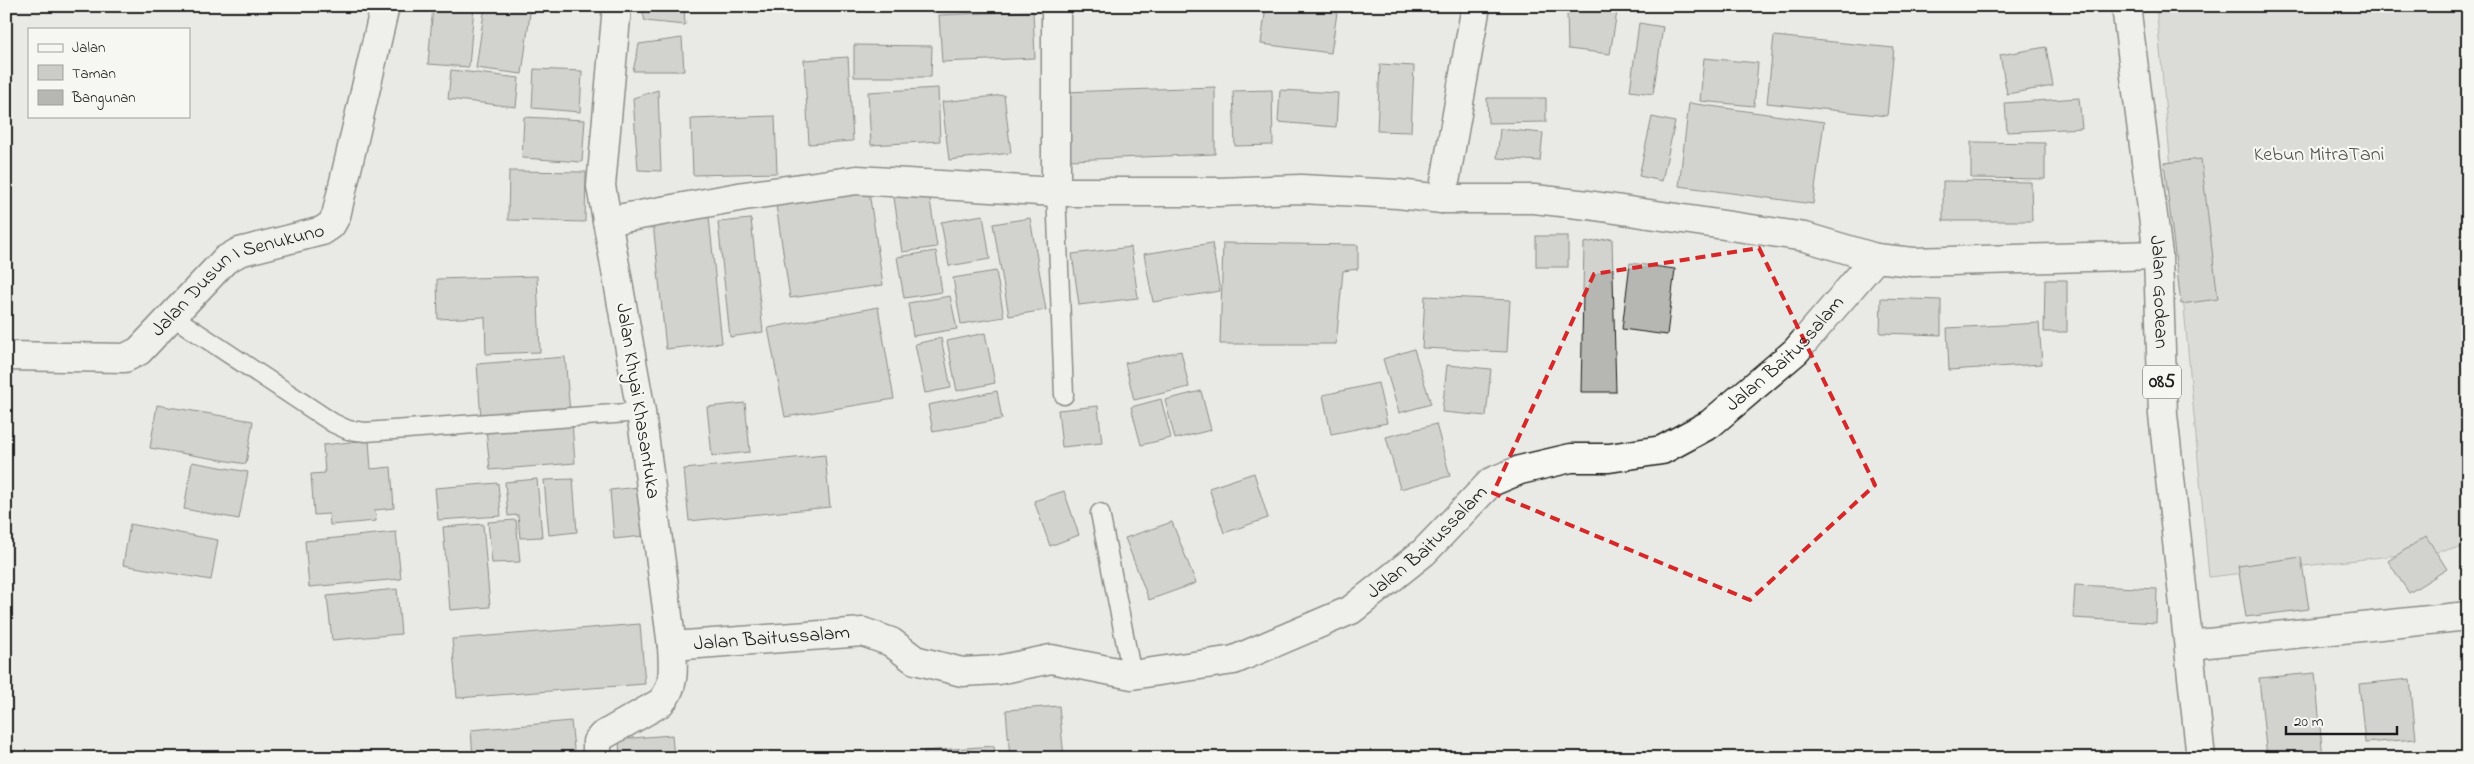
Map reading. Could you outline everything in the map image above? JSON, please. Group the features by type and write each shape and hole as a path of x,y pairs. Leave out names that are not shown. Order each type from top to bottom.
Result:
{"street":[{"name":"Jalan Dusun I Senukuno","path":"6,356 125,358 139,352 225,260 239,252 322,231 330,225 336,216 385,6"},
{"name":"Jalan Khyai Khasantuka","path":"597,758 597,742 602,736 660,703 668,695 673,678 672,646 641,412 600,186 617,6"},
{"path":"1056,6 1056,192"},
{"path":"1442,199 1476,6"},
{"name":"Jalan Godean","path":"2126,6 2158,255 2163,415 2201,758"},
{"path":"607,221 744,196 857,180 1056,192 1218,192 1301,189 1398,194 1442,199 1534,199 1588,205 1805,237 1876,258 1914,262 2158,255"},
{"name":"Jalan Baitussalam","path":"672,646 864,632 891,642 915,660 962,672 998,670 1051,659 1132,675 1234,660 1351,610 1424,552 1491,482 1520,470 1571,458 1609,458 1662,450 1702,428 1796,351 1876,258"},
{"path":"2189,645 2468,616"}],"lane":[{"path":"1056,192 1064,395"},
{"path":"172,316 311,410 348,430 366,432 641,412"},
{"path":"1100,513 1132,675"}],"highlighted area":[{"path":"1759,248 1875,485 1750,600 1493,493 1594,274"}],"green space":[{"name":"Kebun MitraTani","path":"2156,6 2468,6 2468,547 2209,577"}],"building":[{"path":"433,6 474,6 469,67 428,64"},
{"path":"485,6 531,6 522,74 476,68"},
{"path":"641,6 684,6 685,25 645,21"},
{"path":"1266,6 1338,6 1331,53 1261,44"},
{"path":"1540,6 1618,6 1610,54 1568,49 1567,12"},
{"path":"1744,6 1760,6 1759,10"},
{"path":"1033,11 1035,58 942,62 939,15"},
{"path":"1639,23 1663,27 1653,94 1630,91"},
{"path":"1774,36 1894,48 1887,116 1767,103"},
{"path":"682,38 684,71 633,71 639,44"},
{"path":"854,45 932,46 931,77 854,77"},
{"path":"2046,47 2053,86 2007,94 2000,55"},
{"path":"848,57 853,141 809,144 804,60"},
{"path":"1704,58 1758,63 1754,106 1700,101"},
{"path":"1380,64 1414,66 1411,132 1377,131"},
{"path":"534,69 582,71 580,112 532,108"},
{"path":"451,70 519,78 516,107 448,99"},
{"path":"1215,87 1215,154 1070,160 1063,92"},
{"path":"938,88 940,141 871,145 868,92"},
{"path":"658,90 661,171 638,170 633,98"},
{"path":"1272,90 1273,145 1235,146 1233,91"},
{"path":"1280,90 1338,93 1336,127 1278,122"},
{"path":"1004,95 1011,153 949,160 942,102"},
{"path":"1487,98 1546,98 1546,122 1488,123"},
{"path":"2079,98 2082,128 2007,132 2005,103"},
{"path":"1689,103 1824,122 1813,204 1679,186"},
{"path":"775,116 777,173 693,175 691,119"},
{"path":"524,117 585,120 582,162 522,158"},
{"path":"1652,117 1675,122 1662,181 1639,176"},
{"path":"1500,129 1543,133 1540,161 1497,158"},
{"path":"1971,142 2045,143 2045,179 1971,178"},
{"path":"2201,159 2218,299 2181,304 2164,163"},
{"path":"509,171 586,172 585,222 508,220"},
{"path":"1943,181 2031,182 2032,221 1943,221"},
{"path":"928,186 937,247 902,252 893,191"},
{"path":"869,192 883,285 790,298 776,205"},
{"path":"983,215 990,259 949,266 941,222"},
{"path":"709,217 722,343 666,349 653,223"},
{"path":"1030,218 1046,310 1009,316 993,224"},
{"path":"751,219 763,332 730,337 718,222"},
{"path":"1536,236 1568,236 1568,267 1536,267"},
{"path":"1612,238 1616,392 1581,392 1584,243"},
{"path":"1212,243 1220,291 1153,302 1144,254"},
{"path":"1223,243 1358,245 1358,269 1343,271 1336,344 1220,344"},
{"path":"1131,247 1138,298 1079,305 1072,254"},
{"path":"936,251 942,292 904,298 897,257"},
{"path":"1630,263 1675,269 1667,335 1622,329"},
{"path":"996,271 1004,317 961,324 953,278"},
{"path":"537,276 540,352 486,354 485,317 438,319 437,279"},
{"path":"2045,280 2067,280 2067,332 2044,332"},
{"path":"950,296 957,329 913,336 908,303"},
{"path":"1425,296 1510,300 1507,352 1422,348"},
{"path":"1881,298 1941,300 1941,335 1880,333"},
{"path":"878,307 894,399 785,417 768,328"},
{"path":"2039,323 2042,364 1949,370 1947,328"},
{"path":"985,333 995,383 957,391 947,341"},
{"path":"941,338 951,388 925,393 915,344"},
{"path":"1414,349 1431,404 1399,413 1383,359"},
{"path":"1181,351 1189,387 1134,400 1125,363"},
{"path":"565,357 570,412 481,419 477,364"},
{"path":"1447,365 1491,369 1486,416 1442,412"},
{"path":"1378,383 1387,423 1331,434 1323,395"},
{"path":"997,391 1002,419 933,432 928,405"},
{"path":"1201,391 1211,430 1175,439 1165,400"},
{"path":"1161,399 1171,438 1141,445 1131,407"},
{"path":"745,403 750,452 712,456 707,407"},
{"path":"157,405 253,421 246,464 150,448"},
{"path":"1098,406 1102,443 1062,447 1058,410"},
{"path":"572,422 575,463 490,470 486,428"},
{"path":"1436,424 1450,476 1400,489 1386,437"},
{"path":"369,440 371,469 391,467 394,508 375,510 376,521 330,525 329,514 314,515 311,474 325,473 323,445"},
{"path":"825,455 830,507 689,521 684,469"},
{"path":"192,462 248,472 239,519 184,509"},
{"path":"1254,473 1268,518 1224,533 1209,488"},
{"path":"537,479 542,537 520,538 518,515 508,516 505,482"},
{"path":"573,479 577,532 549,535 544,480"},
{"path":"498,483 501,516 438,520 435,488"},
{"path":"639,487 643,536 614,539 610,490"},
{"path":"1064,491 1079,535 1050,546 1034,501"},
{"path":"516,520 520,562 492,563 488,522"},
{"path":"1172,522 1196,583 1149,600 1125,538"},
{"path":"130,524 218,540 211,580 123,565"},
{"path":"483,524 490,607 450,610 443,527"},
{"path":"396,532 401,579 309,587 305,541"},
{"path":"2426,536 2447,569 2409,593 2388,561"},
{"path":"2301,557 2309,609 2246,617 2238,566"},
{"path":"2075,585 2157,589 2156,623 2073,618"},
{"path":"397,589 401,634 332,640 327,596"},
{"path":"640,624 645,684 457,698 452,639"},
{"path":"2315,673 2323,758 2267,758 2259,678"},
{"path":"2410,679 2416,739 2365,743 2359,684"},
{"path":"1059,706 1064,758 1010,758 1006,710"},
{"path":"571,721 575,758 473,758 471,730"},
{"path":"672,735 674,758 620,758 619,739"},
{"path":"994,746 995,758 924,758 924,751"}]}
